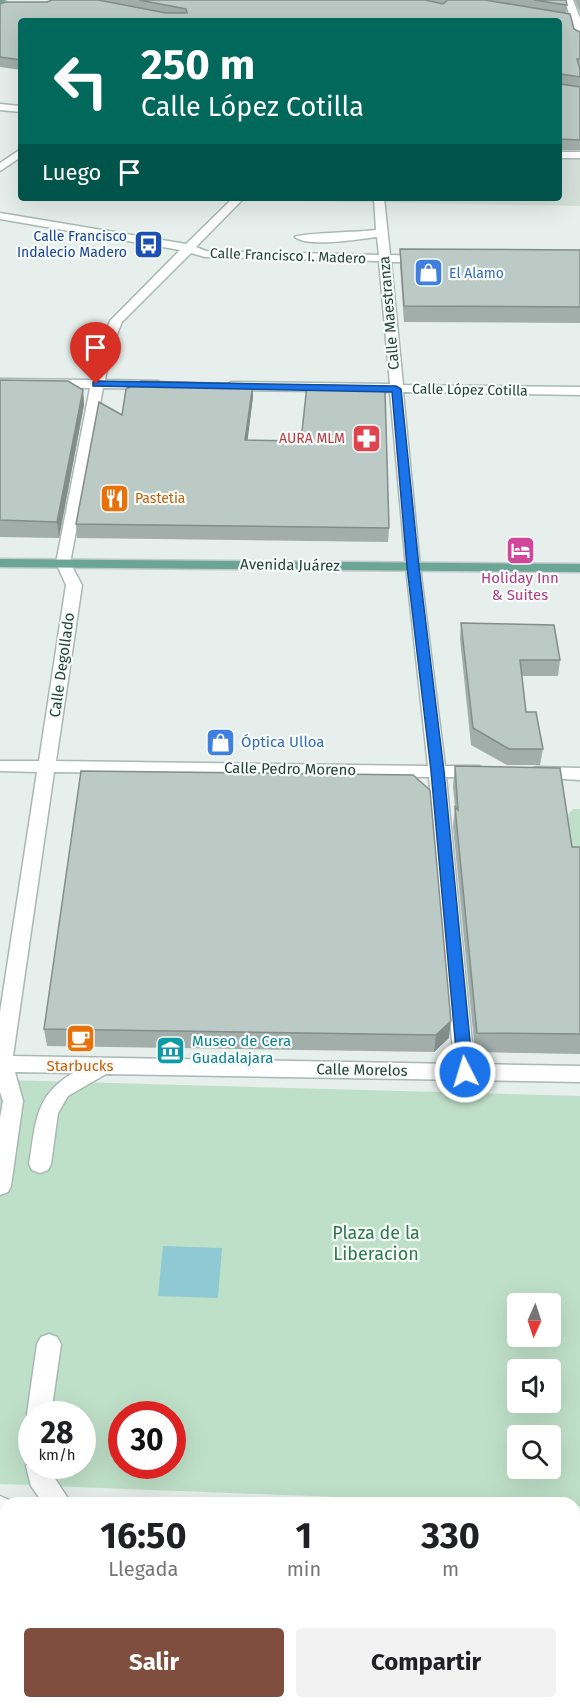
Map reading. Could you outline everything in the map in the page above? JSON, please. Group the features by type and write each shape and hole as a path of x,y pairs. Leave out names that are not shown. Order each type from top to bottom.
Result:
{"main road":[{"name":"Avenida Juárez","path":"0,563 580,568"}],"street":[{"path":"569,0 578,24 580,38"},
{"path":"540,17 545,18"},
{"path":"562,21 578,24"},
{"path":"562,27 578,24"},
{"path":"0,106 18,109"},
{"path":"0,168 18,154"},
{"path":"562,155 580,155"},
{"path":"63,563 96,384 104,351 116,321 236,201"},
{"name":"Calle Maestranza","path":"379,201 413,567 438,771 465,1072"},
{"name":"Calle Francisco I. Madero","path":"0,216 188,248 205,254 442,259"},
{"path":"301,237 339,238 382,233"},
{"path":"0,383 177,385"},
{"name":"Calle López Cotilla","path":"212,386 580,391"},
{"name":"Calle Degollado","path":"0,1186 13,1101 1,1064 74,585 63,563"},
{"name":"Calle Pedro Moreno","path":"0,766 497,772"},
{"path":"521,773 580,774"},
{"name":"Calle Morelos","path":"1,1064 580,1074"},
{"path":"40,1164 48,1113 61,1090 105,1065"},
{"path":"41,1401 49,1344"},
{"path":"41,1479 54,1497"}],"shaded area":[{"path":"159,0 580,0 580,206 294,201 562,201 562,18 503,18"}],"green space":[{"path":"573,809 580,809 580,867 569,867 562,821"},
{"name":"Plaza de la Liberacion","path":"4,1080 580,1096 580,1497 335,1497 0,1484 0,1098"}],"water":[{"path":"163,1246 222,1248 218,1298 158,1296"}],"building":[{"path":"52,0 98,0 166,13 187,13 186,9 139,0 425,0 443,4 448,0 485,0 570,14 574,29 580,32 580,59 577,59 580,77 562,74 562,18 18,18 18,60 0,57 0,4"},
{"path":"534,0 566,0 567,5"},
{"path":"562,84 580,87 580,140 562,139"},
{"path":"400,249 580,250 580,307 404,306"},
{"path":"0,380 68,381 83,390 57,522 0,520"},
{"path":"141,381 253,384 245,440 301,441 307,385 373,386 385,391 389,528 76,524 99,402 122,415 126,389"},
{"path":"461,623 554,625 560,660 520,660 526,712 536,712 543,749 509,749 473,728"},
{"path":"455,766 560,768 572,847 580,847 580,1034 477,1033 455,807 458,810"},
{"path":"81,771 413,775 430,790 451,1021 436,1035 44,1029"}],"place":[{"name":"Calle Francisco Indalecio Madero","path":"148,244"},
{"name":"El Alamo","path":"428,273"},
{"name":"AURA MLM","path":"366,438"},
{"name":"Pastetia","path":"114,498"},
{"name":"Holiday Inn & Suites","path":"520,551"},
{"name":"Óptica Ulloa","path":"220,742"},
{"name":"Starbucks","path":"80,1039"},
{"name":"Museo de Cera Guadalajara","path":"171,1050"}],"route":[{"path":"96,384 396,389 413,567 438,771 465,1072"}]}
